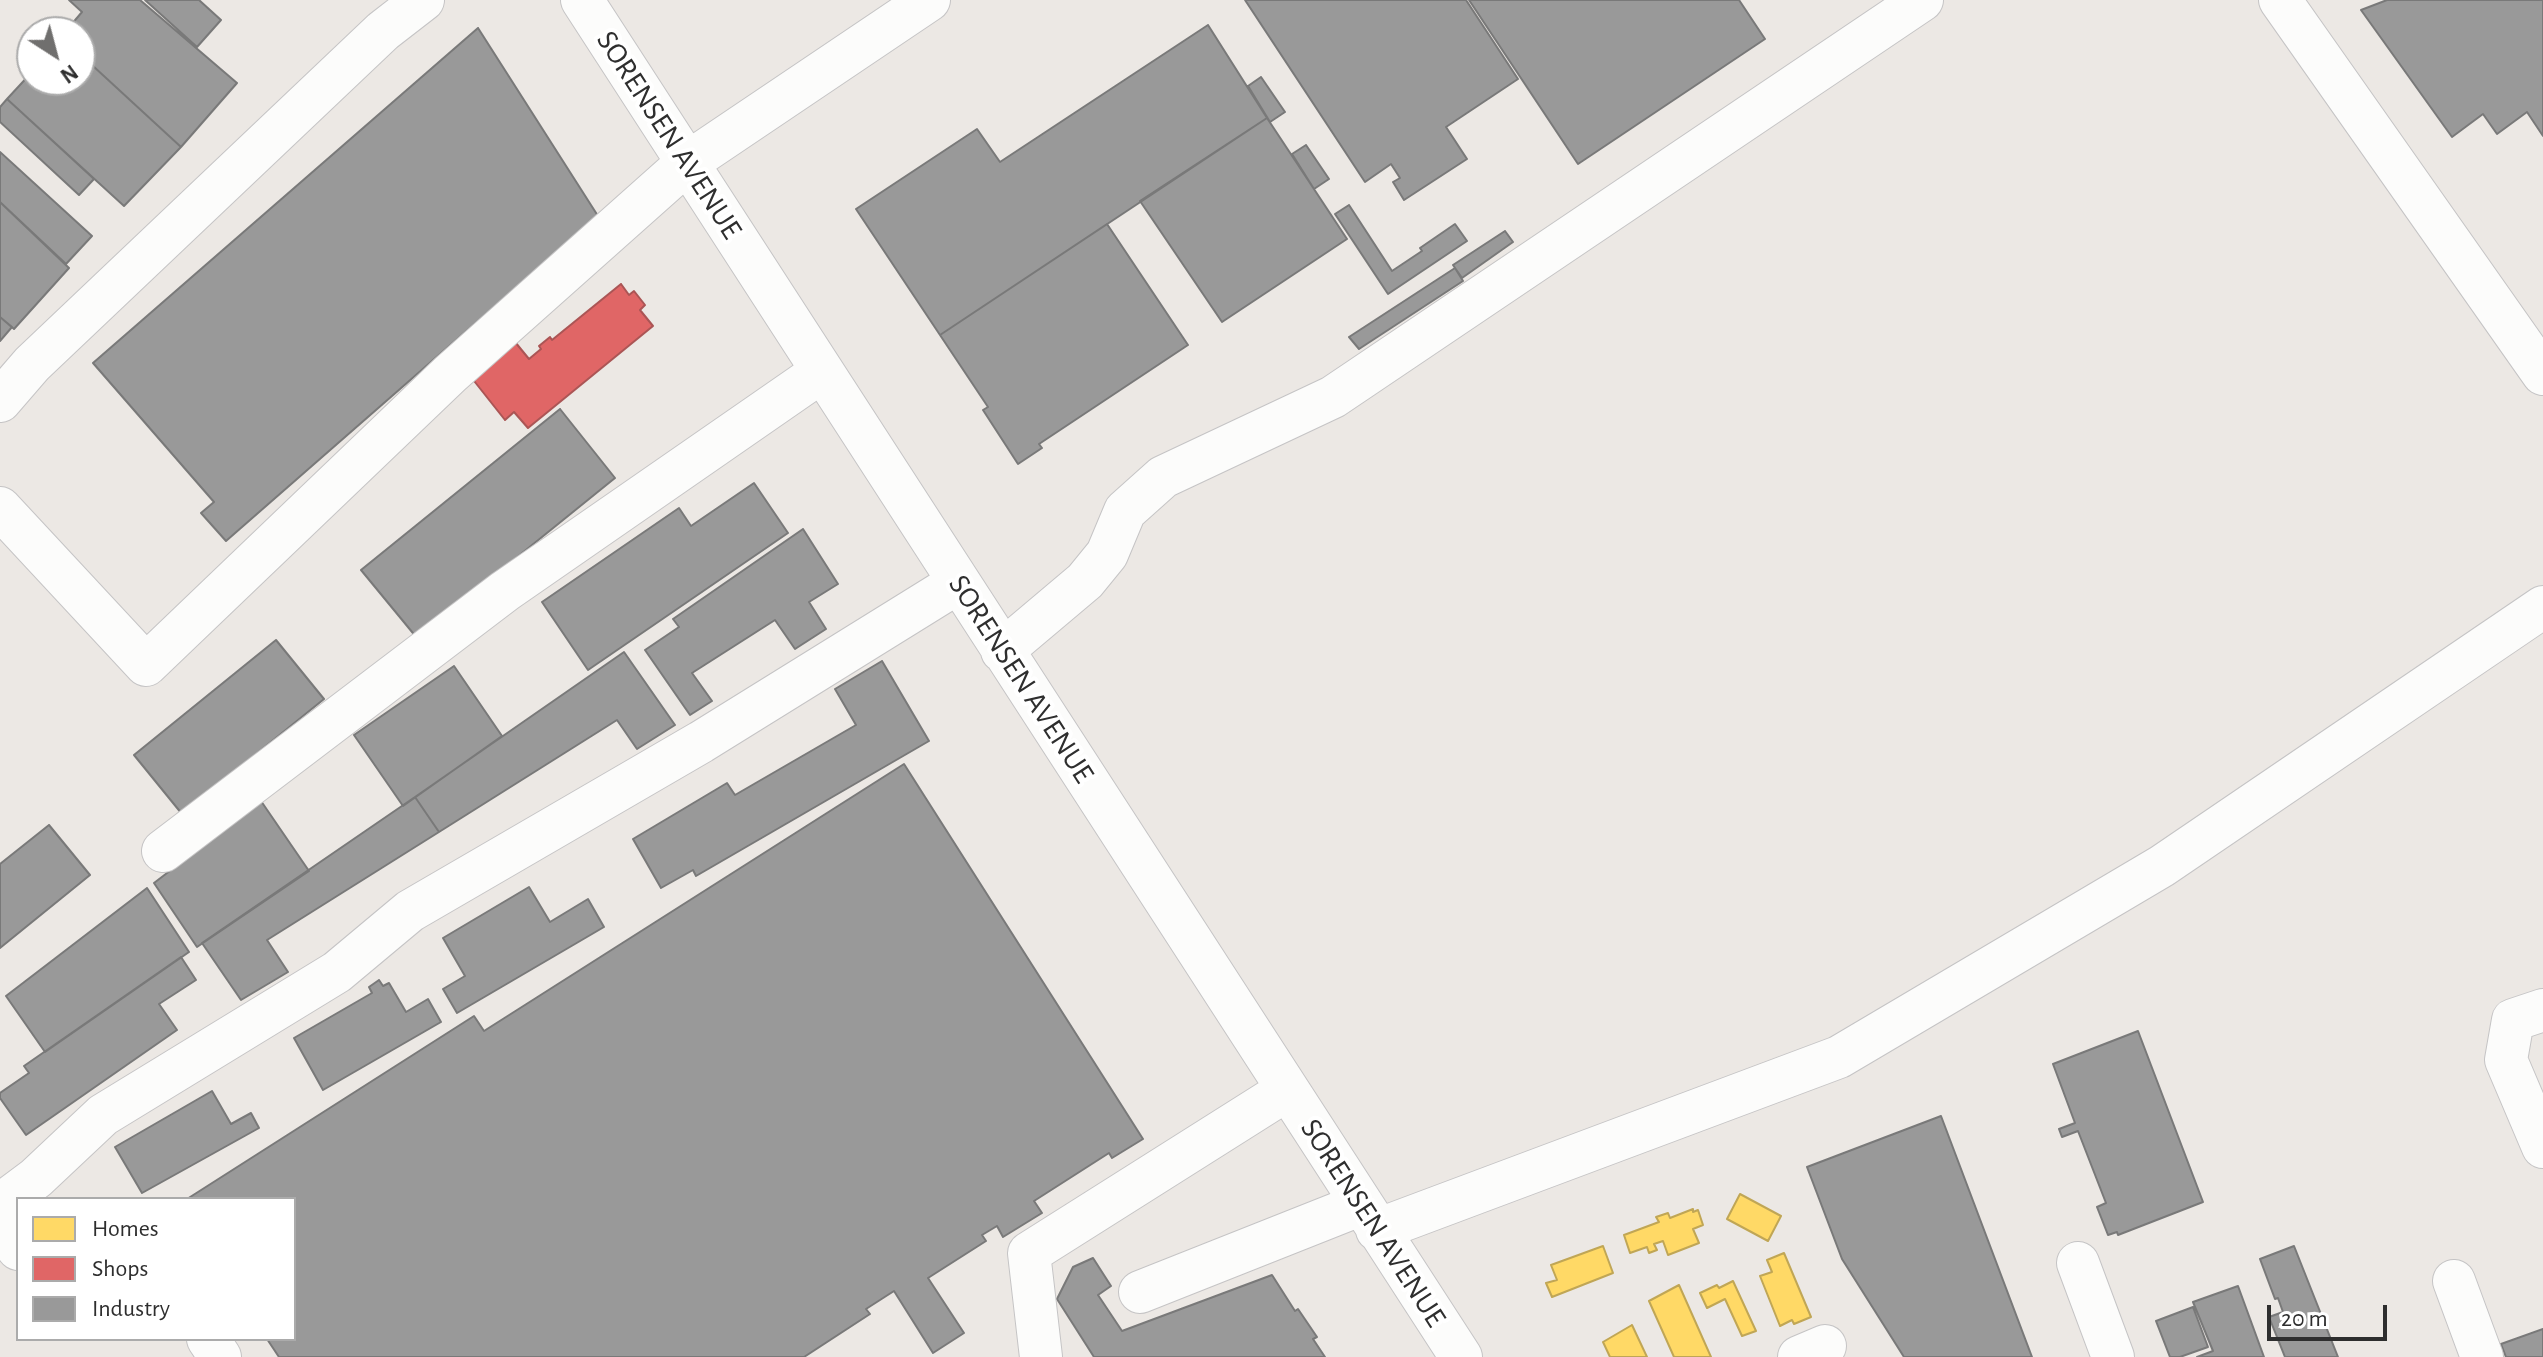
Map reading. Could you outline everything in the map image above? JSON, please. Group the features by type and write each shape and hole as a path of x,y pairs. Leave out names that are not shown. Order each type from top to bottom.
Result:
{"street":[{"path":"0,401 43,353 383,31 423,0"},
{"name":"SORENSEN AVENUE","path":"582,0 1461,1357"},
{"path":"0,508 146,665 450,374 687,163 929,0"},
{"path":"1002,651 1085,581 1107,554 1125,511 1163,477 1333,397 1922,0"},
{"path":"2280,0 2543,374"},
{"path":"163,851 505,591 821,372"},
{"path":"0,1205 36,1178 103,1115 337,972 410,911 701,742 959,582"},
{"path":"1140,1292 1839,1057 2162,866 2543,607"},
{"path":"2543,1010 2513,1020 2506,1060 2543,1147"},
{"path":"1041,1357 1029,1253 1287,1090"},
{"path":"0,1224 16,1246"},
{"path":"2078,1263 2113,1357"},
{"path":"2454,1281 2482,1357"}],"building: Homes":[{"path":"1740,1194 1781,1216 1768,1241 1727,1219"},
{"path":"1693,1209 1693,1212 1698,1210 1703,1225 1693,1229 1699,1243 1668,1255 1663,1241 1654,1244 1657,1250 1649,1253 1647,1247 1630,1253 1624,1235 1659,1222 1656,1217 1668,1213 1670,1218"},
{"path":"1603,1246 1613,1273 1552,1297 1546,1283 1557,1280 1551,1265"},
{"path":"1784,1253 1811,1317 1794,1324 1792,1320 1780,1326 1760,1276 1772,1272 1767,1260"},
{"path":"1733,1281 1756,1331 1742,1336 1725,1299 1707,1308 1700,1293"},
{"path":"1679,1285 1711,1357 1674,1357 1649,1301"},
{"path":"1632,1325 1647,1357 1610,1357 1603,1342"}],"building: Shops":[{"path":"621,284 629,295 634,291 645,305 640,310 653,326 528,428 514,412 505,420 467,372 511,337 529,359 550,337 552,340"}],"building: Industry":[{"path":"69,0 140,0 237,83 181,147 96,69 96,16 79,16 82,12"},
{"path":"145,0 199,0 221,20 197,47"},
{"path":"1245,0 1466,0 1518,79 1446,127 1467,159 1404,200 1393,182 1400,178 1391,164 1365,182"},
{"path":"1469,0 1739,0 1765,39 1578,164"},
{"path":"2387,0 2543,0 2543,136 2527,112 2497,134 2483,114 2452,137 2361,10"},
{"path":"1208,25 1267,118 940,335 856,209 977,129 1000,162"},
{"path":"478,28 598,216 226,541 201,513 214,502 93,363"},
{"path":"96,69 181,147 124,206 7,99 16,89 16,96 96,96"},
{"path":"1261,77 1285,112 1270,122 1248,86"},
{"path":"7,99 94,179 79,195 0,122 0,107"},
{"path":"1267,118 1347,239 1222,322 1140,201"},
{"path":"1306,145 1329,179 1314,189 1292,154"},
{"path":"0,152 92,236 66,264 0,202"},
{"path":"0,202 69,268 14,329 0,317"},
{"path":"1349,205 1392,271 1455,224 1467,241 1388,294 1335,214"},
{"path":"1107,224 1188,345 1039,444 1042,448 1018,464 983,410 988,407 940,335"},
{"path":"1505,231 1513,242 1462,278 1453,265"},
{"path":"1455,268 1463,281 1359,349 1349,337"},
{"path":"0,317 12,327 0,341"},
{"path":"560,409 615,478 417,638 361,570"},
{"path":"754,483 788,533 588,670 542,602 679,508 691,526"},
{"path":"803,529 838,584 809,602 826,629 795,649 775,620 692,673 712,701 690,715 645,650 679,627 673,619"},
{"path":"276,640 324,699 182,814 134,755"},
{"path":"624,652 675,725 637,749 617,720 439,832 415,797"},
{"path":"882,661 929,741 696,876 693,870 661,888 633,839 727,783 735,795 856,725 835,689"},
{"path":"454,666 502,736 403,806 354,735"},
{"path":"904,764 1143,1139 1112,1158 1109,1153 1034,1201 1042,1213 1003,1237 997,1226 982,1235 986,1241 928,1278 964,1333 933,1353 894,1291 866,1309 870,1314 804,1357 279,1357 268,1341 296,1341 296,1197 190,1197 474,1016 484,1031"},
{"path":"415,797 439,832 267,940 288,972 241,1000 202,943"},
{"path":"261,801 309,871 197,947 154,883"},
{"path":"49,825 90,875 0,948 0,864"},
{"path":"529,887 550,922 588,899 604,927 457,1013 443,989 465,976 443,938"},
{"path":"147,888 189,952 45,1052 6,996"},
{"path":"181,957 196,980 159,1004 177,1030 26,1135 0,1098 0,1093 29,1073 24,1066"},
{"path":"379,980 383,986 389,983 406,1012 428,999 441,1022 323,1090 294,1038 372,993 369,987"},
{"path":"2138,1031 2203,1202 2118,1235 2117,1232 2108,1235 2097,1207 2106,1203 2078,1131 2062,1137 2059,1129 2075,1123 2053,1064"},
{"path":"212,1091 231,1124 251,1113 259,1128 142,1193 115,1147"},
{"path":"1941,1116 2032,1357 1904,1357 1842,1259 1807,1167"},
{"path":"2294,1246 2338,1357 2285,1357 2269,1317 2283,1312 2260,1259"},
{"path":"1093,1258 1111,1286 1098,1295 1122,1331 1272,1275 1295,1311 1298,1309 1317,1337 1313,1339 1325,1357 1094,1357 1057,1299 1073,1267"},
{"path":"2238,1286 2264,1357 2197,1357 2213,1351 2193,1302"},
{"path":"2193,1307 2208,1347 2180,1357 2170,1357 2156,1321"},
{"path":"2543,1329 2543,1357 2506,1357 2501,1344"}]}
